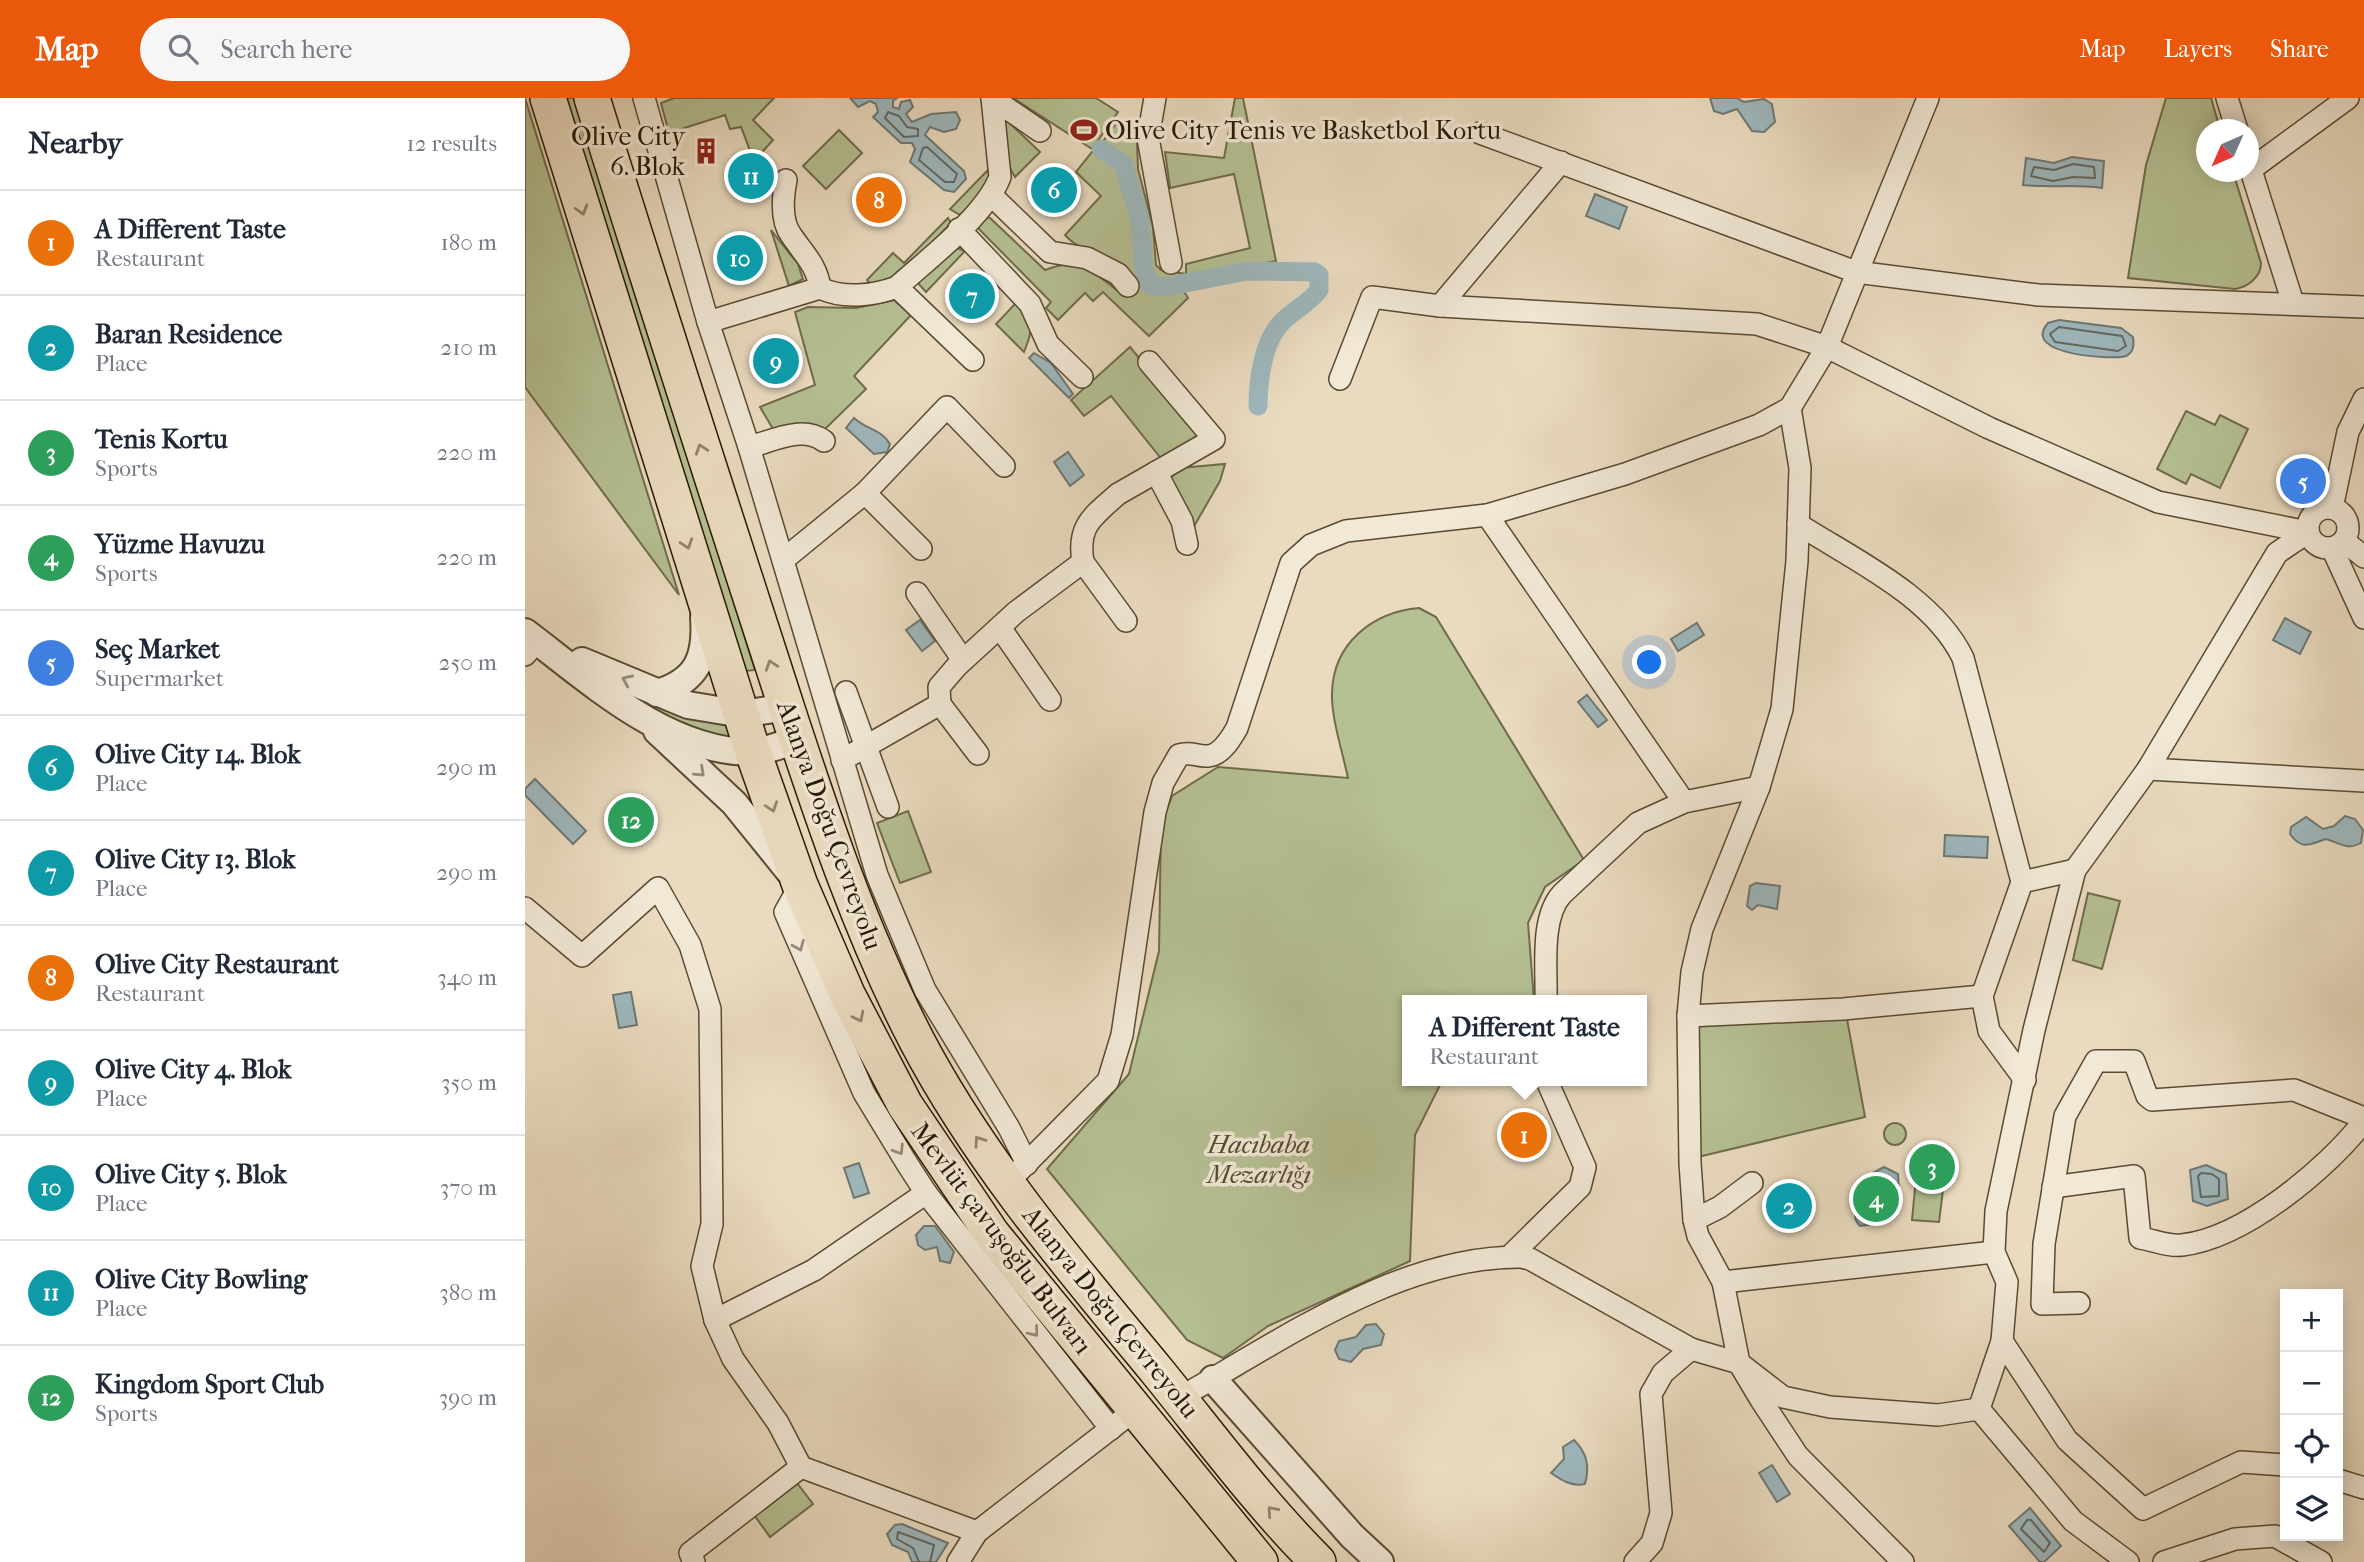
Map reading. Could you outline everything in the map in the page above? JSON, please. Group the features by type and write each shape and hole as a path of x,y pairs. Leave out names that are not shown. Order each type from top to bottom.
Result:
{"highway":[{"name":"Alanya Doğu Çevreyolu","path":"548,98 753,752 800,885 853,1006 905,1105 937,1156 1123,1419 1260,1562"},
{"name":"Alanya Doğu Çevreyolu","path":"592,98 690,415 843,878 891,988 946,1092 1017,1173 1084,1282 1318,1562"}],"street":[{"path":"644,98 708,322 749,447 877,875 925,990 1009,1128 1017,1173"},
{"path":"708,322 820,288 830,293 861,294 879,293 897,287 991,195 1000,177 992,98"},
{"path":"992,98 1040,131"},
{"path":"1155,98 1148,138 1171,263"},
{"path":"1017,1173 1108,1081 1122,1035 1155,812 1163,783 1179,755 1195,753 1208,756 1218,752 1227,745 1237,728 1291,563 1311,545 1346,531 1486,515 1625,474 1759,425 1790,408 1826,347 1928,98"},
{"path":"2227,98 2234,119"},
{"path":"2259,160 2348,98"},
{"path":"1480,133 1856,271 2038,295 2364,307"},
{"path":"1440,306 1561,162"},
{"path":"786,180 783,196 787,226 811,260 820,288"},
{"path":"2254,182 2293,303"},
{"path":"991,195 1050,252 1087,258 1118,274 1128,286"},
{"path":"959,229 1030,304 1048,344 1081,377"},
{"path":"897,287 974,359"},
{"path":"1340,379 1372,297 1440,306 1757,324 1826,347 1989,428 2158,502 2308,532 2319,547 2338,545 2364,556"},
{"path":"1126,621 1083,562 1079,540 1086,527 1118,494 1214,439 1149,362"},
{"path":"2332,508 2348,432 2364,399"},
{"path":"783,559 865,493 947,407 1004,466"},
{"path":"1790,408 1800,468 1798,524 1782,709 1759,787 1702,929 1692,972 1688,1016 1690,1163 1694,1220 1698,1237 1723,1282 1739,1363 1798,1456 1903,1562"},
{"path":"749,447 807,432 824,441"},
{"path":"1156,472 1182,521 1187,544"},
{"path":"865,493 921,549"},
{"path":"1979,1409 2002,1341 2007,1282 1994,1252 1996,1211 2034,1030 2075,870 2148,769 2277,552 2308,532 2313,514 2332,508"},
{"path":"2332,508 2348,521 2338,545 2364,618"},
{"path":"1486,515 1684,802"},
{"path":"1798,524 1903,592 1952,636 1963,658 2022,882 1982,996 1989,1031 2025,1080"},
{"path":"978,754 940,704 939,687 963,660 1001,629 1016,612 1083,562"},
{"path":"657,693 679,687 694,670 704,650 700,584"},
{"path":"917,593 963,660"},
{"path":"1001,629 1050,700"},
{"path":"529,643 688,705 742,714 787,707"},
{"path":"529,643 651,725 734,803 800,885"},
{"path":"846,692 888,807"},
{"path":"842,760 940,704"},
{"path":"651,725 727,750 753,752 797,740"},
{"path":"2148,769 2364,781"},
{"path":"1546,995 1553,904 1638,823 1684,802 1759,787"},
{"path":"2022,882 2075,870"},
{"name":"Mevlüt çavuşoğlu Bulvarı","path":"800,885 785,912 864,1093 926,1193 1123,1419"},
{"path":"525,908 582,956 657,888 690,945 710,1009 712,1224 702,1266 715,1320 733,1359 778,1423 800,1466 977,1532"},
{"path":"1688,1016 1843,1009 1982,996"},
{"path":"2053,1187 2134,1176 2140,1238 2181,1246 2239,1228 2345,1145 2364,1119 2294,1090 2152,1100 2147,1096 2134,1061 2096,1060 2065,1116 2053,1187 2044,1244 2042,1304 2078,1304"},
{"path":"1509,1257 1580,1187 1585,1167 1549,1086"},
{"path":"1694,1220 1720,1207 1752,1183"},
{"path":"715,1320 814,1270 926,1193"},
{"path":"1723,1282 1994,1252"},
{"path":"1179,1398 1375,1289 1437,1266 1509,1257 1530,1259 1691,1349 1739,1363 1783,1397 1831,1407 1938,1415 1979,1409"},
{"path":"2002,1341 2067,1440 2143,1509 2241,1462 2280,1465"},
{"path":"1635,1562 1652,1543 1661,1513 1651,1394 1663,1373 1691,1349"},
{"path":"1213,1379 1352,1536 1380,1562"},
{"path":"1979,1409 2073,1521 2128,1562"},
{"path":"958,1562 977,1532 1123,1419"},
{"path":"694,1562 690,1553 800,1466"},
{"path":"2343,1482 2364,1488"},
{"path":"2164,1562 2235,1539 2275,1536 2321,1562"}],"green space":[{"path":"525,98 679,595 525,387"},
{"path":"564,98 576,98 755,670 746,671"},
{"path":"674,98 774,98 753,120 773,140 754,161 741,127 730,129 725,115 669,133 661,103"},
{"name":"Olive City Tenis ve Basketbol Kortu","path":"1013,98 1096,98 1118,112 1092,149"},
{"path":"1235,98 1243,98 1276,261 1171,283 1153,283 1146,270 1146,226 1125,162 1101,144 1117,122 1137,141 1138,169 1153,227 1156,265 1161,270 1186,274 1186,264 1250,248 1234,174 1170,188 1165,152 1224,158"},
{"path":"2166,98 2211,98 2217,119 2196,119 2196,182 2236,182 2261,263 2253,280 2235,289 2128,278 2146,165"},
{"path":"1000,114 1040,152 1015,177 1007,163"},
{"path":"839,130 862,153 826,189 803,166"},
{"path":"1096,151 1119,168 1138,239 1137,265 1148,286 1152,289 1183,290 1188,298 1149,336 1103,292 1093,301 1085,293 1058,320 1046,308 1051,302 976,226 986,217 990,218 1045,270 1059,266 1080,266 1098,275 1127,297 1137,287 1125,269 1084,249 1065,235 1101,196 1076,172 1092,152"},
{"path":"987,171 990,176 981,194 960,215 950,209"},
{"path":"948,218 951,223 903,273 874,288 867,280 893,253 904,263"},
{"path":"771,230 798,264 803,279 789,286"},
{"path":"957,248 965,251 926,292 917,282"},
{"path":"894,300 911,315 854,376 866,389 824,430 773,429 760,407 815,385 795,312 808,307 856,308"},
{"path":"1018,304 1027,319 1030,329 1024,352 996,324"},
{"path":"1130,347 1204,437 1163,461 1111,396 1084,416 1071,400"},
{"path":"2186,411 2215,425 2220,415 2248,429 2220,488 2191,474 2186,484 2157,469"},
{"path":"1225,464 1220,481 1189,535 1167,482 1180,468"},
{"name":"Hacıbaba Mezarlığı","path":"1419,608 1436,617 1584,860 1545,887 1528,923 1534,995 1402,995 1402,1086 1440,1086 1415,1135 1410,1261 1268,1326 1223,1358 1187,1340 1047,1169 1129,1074 1159,951 1161,825 1172,796 1218,767 1348,778 1332,703 1334,675 1348,645 1359,633 1372,623 1402,611"},
{"path":"589,671 678,714 728,725 730,740 675,724"},
{"path":"908,811 931,872 900,883 877,823"},
{"path":"2088,893 2120,901 2102,969 2073,960"},
{"path":"1847,1019 1865,1117 1698,1157 1695,1022"},
{"path":"1895,1123 1903,1126 1906,1134 1903,1142 1895,1145 1887,1142 1884,1134 1887,1126"},
{"path":"1919,1147 1948,1150 1939,1222 1912,1220"},
{"path":"797,1483 813,1504 770,1537 754,1515"}],"water":[{"path":"850,98 897,98 893,101 893,107 899,109 901,102 910,100 913,107 906,114 912,122 931,114 956,112 960,120 956,129 944,132 930,127 925,135 964,171 966,179 954,192 944,190 910,162 915,149 912,143 901,143 873,117 878,112 876,104 870,101 858,107"},
{"path":"1710,98 1737,98 1744,102 1764,99 1772,104 1775,122 1764,132 1752,131 1737,109 1723,114 1714,111"},
{"path":"2072,157 2104,161 2102,188 2023,185 2026,158 2054,163"},
{"path":"1595,194 1627,207 1619,229 1586,216"},
{"path":"2059,320 2121,328 2133,337 2132,350 2126,356 2106,357 2058,349 2047,343 2043,334 2048,323"},
{"path":"1034,353 1051,363 1073,394 1069,398 1029,358"},
{"path":"854,418 886,439 890,444 887,452 874,454 846,428"},
{"path":"1068,452 1084,475 1070,486 1054,462"},
{"path":"2285,618 2311,632 2300,654 2273,640"},
{"path":"920,620 935,641 922,651 906,630"},
{"path":"1697,623 1704,635 1678,651 1671,639"},
{"path":"1587,695 1607,720 1598,727 1578,702"},
{"path":"535,779 586,831 573,844 525,795 525,789"},
{"path":"2345,816 2355,819 2363,830 2361,843 2347,846 2326,839 2302,844 2290,834 2291,827 2306,817 2323,829 2334,826"},
{"path":"1945,835 1988,837 1987,858 1944,856"},
{"path":"1756,883 1780,886 1777,909 1758,905 1752,910 1747,906 1750,886"},
{"path":"631,992 637,1025 619,1028 613,995"},
{"path":"859,1163 869,1193 854,1198 844,1168"},
{"path":"2206,1165 2226,1174 2228,1199 2207,1206 2193,1201 2190,1170"},
{"path":"1884,1167 1898,1174 1899,1190 1880,1208 1873,1224 1860,1226 1855,1217 1856,1210 1868,1194 1873,1173"},
{"path":"924,1226 935,1226 954,1252 950,1263 940,1261 937,1247 925,1250 918,1245 916,1235"},
{"path":"1376,1324 1384,1334 1381,1345 1363,1349 1351,1362 1339,1359 1335,1350 1339,1341 1356,1337 1366,1325"},
{"path":"1574,1440 1586,1460 1585,1484 1580,1485 1571,1484 1551,1473 1564,1459 1563,1447"},
{"path":"1772,1465 1790,1494 1777,1502 1759,1473"},
{"path":"2030,1508 2061,1546 2044,1562 2040,1562 2009,1526"},
{"path":"902,1524 948,1543 936,1562 912,1562 908,1552 892,1545 887,1534 895,1525"}],"waterway":[{"path":"1101,149 1123,164 1140,220 1144,271 1151,286 1165,287 1247,271 1315,272 1319,275 1319,290 1282,322 1270,340 1261,373 1258,406"}],"place":[{"name":"Olive City Tenis ve Basketbol Kortu","path":"1084,130"},
{"name":"Olive City 6. Blok","path":"706,151"},
{"name":"Olive City Bowling","path":"751,176"},
{"name":"Olive City 14. Blok","path":"1054,190"},
{"name":"Olive City Restaurant","path":"879,200"},
{"name":"Olive City 5. Blok","path":"740,258"},
{"name":"Olive City 13. Blok","path":"972,296"},
{"name":"Olive City 4. Blok","path":"776,361"},
{"name":"Seç Market","path":"2303,481"},
{"name":"Kingdom Sport Club","path":"631,820"},
{"name":"A Different Taste","path":"1524,1135"},
{"name":"Tenis Kortu","path":"1932,1167"},
{"name":"Yüzme Havuzu","path":"1876,1199"},
{"name":"Baran Residence","path":"1789,1206"}]}
